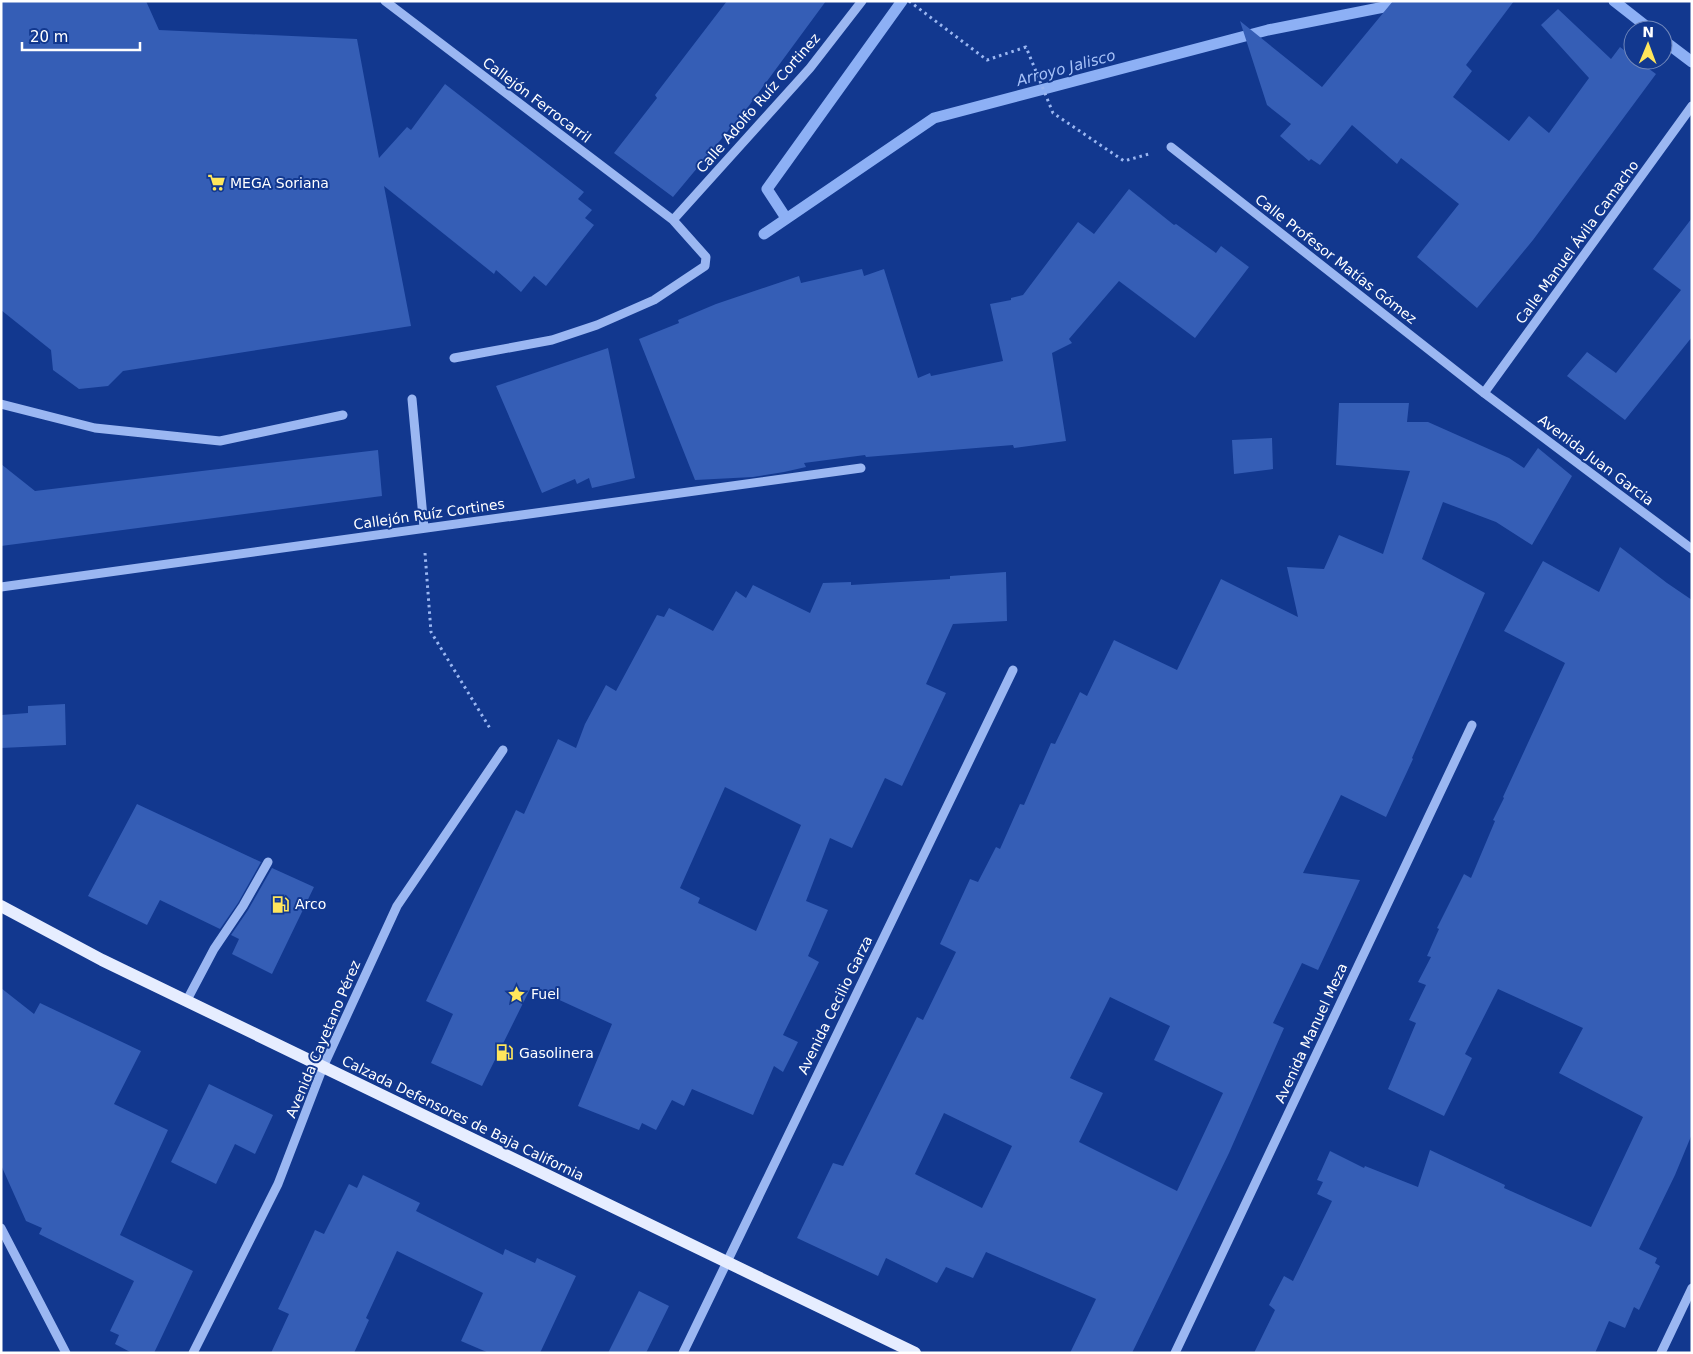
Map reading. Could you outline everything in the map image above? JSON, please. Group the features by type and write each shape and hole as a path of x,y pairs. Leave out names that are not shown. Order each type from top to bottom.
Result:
{"main road":[{"name":"Calzada Defensores de Baja California","path":"1,906 102,960 915,1353"}],"street":[{"name":"Callejón Ferrocarril","path":"385,1 673,220"},
{"name":"Calle Adolfo Ruíz Cortinez","path":"673,220 810,68 862,1"},
{"name":"Calle Manuel Ávila Camacho","path":"1484,393 1692,106"},
{"name":"Calle Profesor Matías Gómez","path":"1171,147 1484,393"},
{"path":"454,358 552,340 597,326 654,300 706,266 707,262 706,257 673,220"},
{"name":"Avenida Juan Garcia","path":"1484,393 1692,549"},
{"path":"412,399 424,528"},
{"path":"1,404 95,428 220,441 342,415"},
{"name":"Callejón Ruíz Cortines","path":"1,587 862,468"},
{"name":"Avenida Cecilio Garza","path":"683,1353 1012,670"},
{"name":"Avenida Manuel Meza","path":"1175,1353 1472,725"},
{"name":"Avenida Cayetano Pérez","path":"193,1353 278,1184 323,1068 397,906 503,750"},
{"path":"186,1000 214,949 243,906 268,862"},
{"path":"1,1228 66,1353"},
{"path":"1661,1353 1692,1288"}],"path":[{"path":"909,1 987,60 1026,47 1052,113 1124,161 1171,147"},
{"path":"424,528 431,632 503,750"}],"building":[{"name":"MEGA Soriana","path":"1,1 146,1 159,30 357,39 379,158 407,127 411,130 445,84 584,192 578,199 592,210 585,218 594,225 546,286 534,276 521,292 496,270 494,274 384,186 411,326 123,371 108,386 79,389 53,370 51,350 1,310"},
{"path":"727,1 826,1 748,107 673,197 614,153 657,98 655,95"},
{"path":"1393,1 1514,1 1466,65 1472,71 1453,97 1509,141 1529,116 1549,133 1589,78 1541,25 1558,9 1611,59 1620,47 1623,49 1623,70 1651,70 1656,74 1533,240 1477,308 1417,257 1459,204 1401,158 1397,164 1352,125 1320,165 1311,159 1309,161 1280,136 1291,124 1267,105 1240,21 1322,87"},
{"path":"1129,189 1174,225 1176,224 1216,253 1221,246 1249,267 1195,338 1119,281 1069,339 1072,343 1052,353 1066,441 1014,448 1013,445 866,457 865,455 804,463 806,467 753,477 695,480 639,339 679,323 678,320 716,304 799,276 801,283 862,269 864,276 884,269 918,378 930,373 931,376 1003,361 990,304 1011,300 1011,298 1023,295 1078,222 1094,234"},
{"path":"1692,218 1692,337 1625,420 1567,376 1587,352 1616,373 1681,290 1653,269"},
{"path":"608,348 635,478 592,488 589,478 577,484 575,479 542,493 496,386"},
{"path":"1339,403 1409,403 1407,422 1428,422 1509,458 1524,468 1538,448 1572,476 1532,545 1496,522 1443,502 1422,559 1485,593 1386,817 1341,795 1303,873 1360,880 1318,970 1302,963 1273,1023 1284,1028 1229,1153 1132,1353 1070,1353 1096,1299 986,1252 973,1278 946,1267 937,1283 886,1258 878,1276 797,1238 833,1163 843,1166 917,1017 923,1020 956,952 940,944 970,879 978,882 996,847 1000,849 1020,804 1024,805 1051,743 1055,744 1080,692 1087,696 1114,640 1177,670 1221,579 1298,617 1287,567 1324,569 1339,535 1383,554 1410,471 1336,465","holes":["1110,997 1170,1026 1154,1060 1223,1093 1177,1191 1079,1142 1103,1093 1070,1078","944,1113 1012,1146 982,1208 915,1174"]},
{"path":"1272,438 1273,469 1234,474 1232,440"},
{"path":"378,450 382,496 1,546 1,464 35,491"},
{"path":"1620,547 1692,600 1692,1134 1675,1175 1639,1249 1657,1258 1655,1263 1660,1266 1639,1310 1634,1307 1625,1328 1609,1321 1595,1353 1254,1353 1275,1310 1269,1305 1284,1276 1293,1281 1332,1201 1317,1194 1323,1182 1317,1180 1330,1151 1364,1168 1365,1166 1418,1187 1430,1150 1505,1185 1504,1188 1591,1227 1643,1117 1559,1073 1583,1028 1498,989 1465,1054 1472,1058 1444,1116 1388,1089 1416,1023 1409,1020 1426,985 1418,982 1431,957 1427,956 1439,929 1437,928 1464,874 1471,878 1503,797 1565,663 1504,631 1543,561 1599,592"},
{"path":"1006,572 1007,621 953,624 926,684 946,693 902,786 885,778 852,848 830,838 806,901 828,910 808,956 819,962 783,1035 798,1042 783,1072 774,1066 753,1115 692,1089 684,1106 672,1100 656,1130 642,1123 639,1130 578,1106 612,1024 531,987 482,1086 431,1063 453,1014 426,1001 516,810 524,814 558,739 576,748 585,724 606,685 616,691 657,615 664,617 669,608 713,631 736,591 746,598 753,585 810,613 823,583 851,582 851,585 950,579 950,576","holes":["725,787 801,825 756,931 698,903 700,898 680,888"]},
{"path":"65,704 66,745 1,748 1,715 28,713 28,706"},
{"path":"137,804 261,862 238,903 220,929 160,900 147,925 88,896"},
{"name":"Arco","path":"272,868 314,887 272,974 232,954 239,939 231,935"},
{"path":"1,988 34,1014 40,1003 141,1051 114,1104 168,1130 120,1235 193,1271 154,1353 132,1353 115,1344 119,1335 110,1331 134,1281 39,1234 42,1228 26,1221 1,1165"},
{"path":"209,1084 273,1115 255,1154 235,1144 216,1184 171,1162"},
{"path":"363,1175 420,1203 416,1211 503,1255 505,1249 535,1263 537,1258 576,1276 540,1353 489,1353 461,1341 483,1293 397,1251 366,1318 369,1320 354,1353 271,1353 289,1314 278,1309 315,1230 324,1234 349,1184 357,1188"},
{"path":"639,1291 669,1306 646,1353 608,1353"}],"waterway":[{"path":"786,218 767,189 902,1"},
{"name":"Arroyo Jalisco","path":"1614,1 1638,20"},
{"name":"Arroyo Jalisco","path":"764,234 934,118 1268,30 1403,2"},
{"name":"Arroyo Jalisco","path":"1673,48 1692,62"}],"place":[{"name":"MEGA Soriana","path":"216,183"},
{"name":"Arco","path":"281,904"},
{"name":"Fuel","path":"517,994"},
{"name":"Gasolinera","path":"505,1053"}]}
